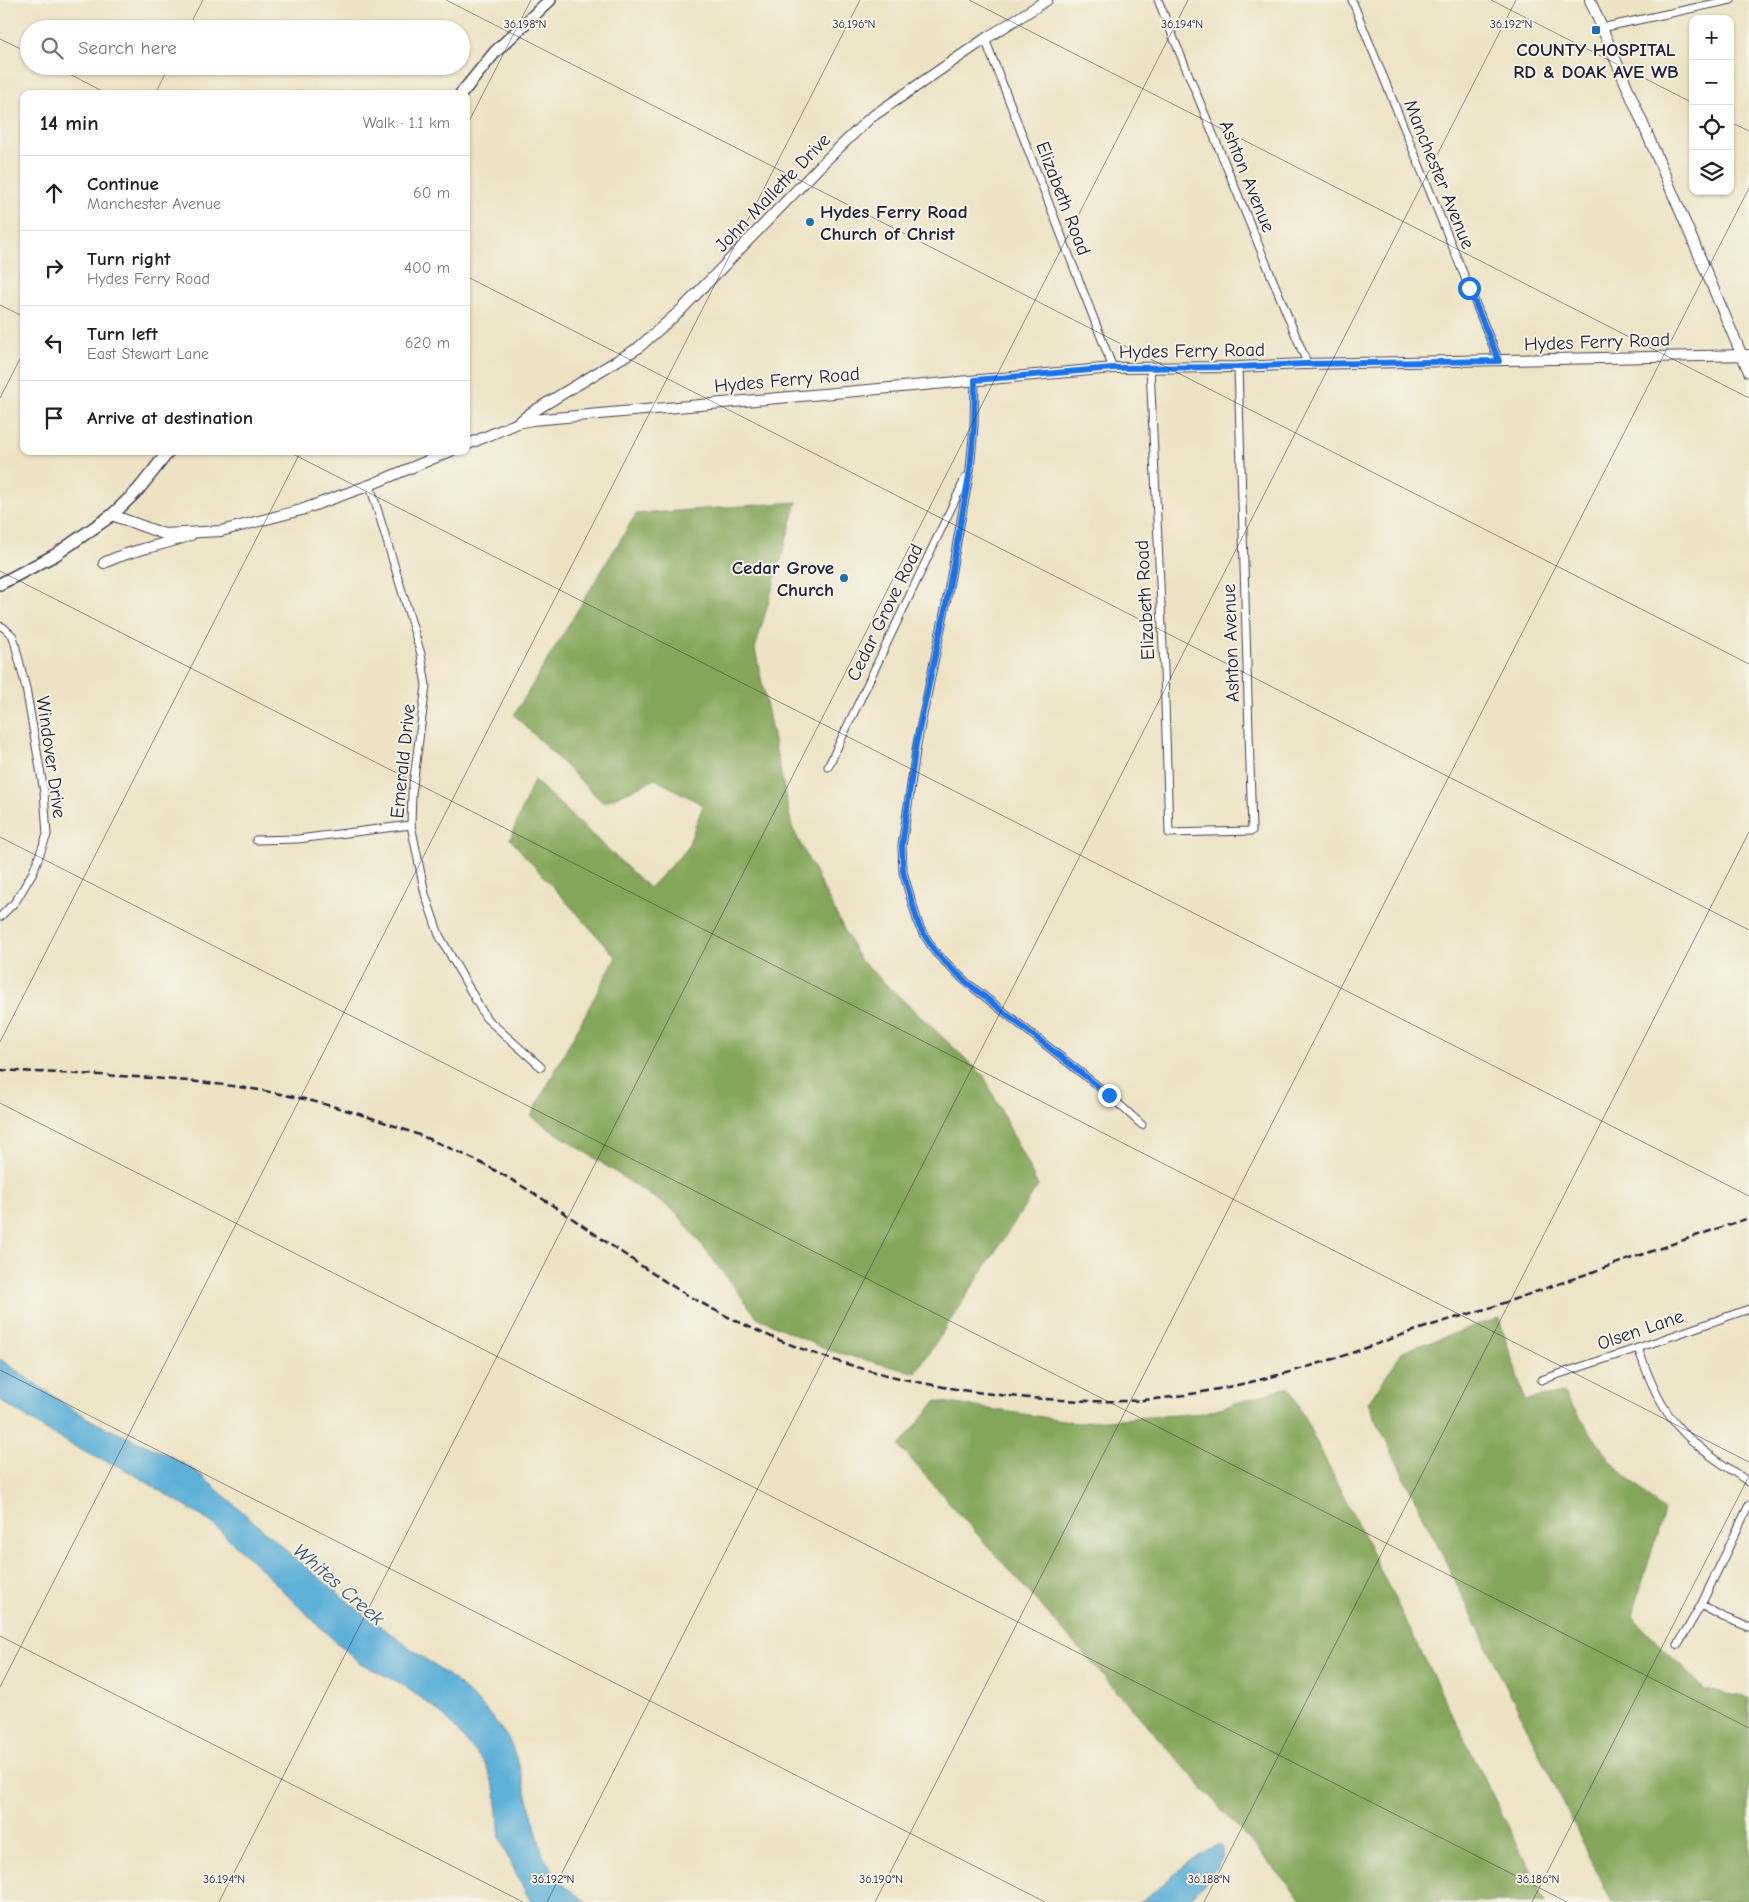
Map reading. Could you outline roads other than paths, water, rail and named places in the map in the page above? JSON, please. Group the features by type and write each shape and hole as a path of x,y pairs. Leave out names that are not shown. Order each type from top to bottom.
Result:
{"main road":[{"path":"464,90 495,52 550,0"},
{"path":"0,584 54,555 112,515 138,490 166,455"}],"street":[{"name":"John Mallette Drive","path":"518,423 529,414 638,348 682,309 822,164 870,118 985,39 1047,0"},
{"name":"Ashton Avenue","path":"1158,0 1305,358 1304,364"},
{"name":"Manchester Avenue","path":"1352,0 1499,361"},
{"path":"1590,0 1745,355 1749,372"},
{"path":"1601,28 1731,0"},
{"name":"Elizabeth Road","path":"985,39 1113,368"},
{"name":"Hydes Ferry Road","path":"518,423 532,420 1113,368 1238,367 1745,355"},
{"name":"Ashton Avenue","path":"1169,830 1169,833 1252,832 1238,367"},
{"name":"Elizabeth Road","path":"1150,368 1164,669 1169,830"},
{"path":"975,380 974,426 970,470 962,520 916,744 902,846 903,872 919,926 935,952 966,982 1109,1095 1142,1126"},
{"path":"470,443 518,423"},
{"path":"112,515 164,534 221,532 301,510 370,485 441,455"},
{"name":"Cedar Grove Road","path":"828,768 970,470"},
{"name":"Emerald Drive","path":"370,485 421,654 426,686 412,793 411,825 425,894 439,935 486,1018 541,1067"},
{"path":"104,562 170,543 199,532"},
{"name":"Windover Drive","path":"0,626 4,627 13,636 26,688 44,792 46,835 33,872 16,901 0,917"},
{"path":"256,840 298,839 411,825"},
{"name":"Olsen Lane","path":"1541,1380 1749,1309"},
{"path":"1638,1348 1660,1400 1673,1420 1694,1442 1749,1482"},
{"path":"1678,1645 1701,1605 1749,1505"},
{"path":"1701,1605 1723,1617 1749,1627"}],"water":[{"path":"0,1359 73,1410 98,1424 170,1456 197,1472 294,1557 366,1616 454,1680 485,1709 508,1738 519,1765 543,1856 562,1884 586,1902 533,1902 527,1895 500,1837 496,1791 485,1764 448,1720 400,1683 360,1663 212,1523 117,1465 92,1456 49,1432 0,1400"},
{"path":"1218,1845 1223,1847 1214,1871 1186,1902 1140,1902 1187,1863"}],"railway":[{"path":"0,1070 130,1077 227,1085 283,1094 354,1112 445,1146 506,1176 674,1287 717,1311 761,1332 852,1366 899,1378 946,1387 1044,1399 1085,1401 1155,1399 1224,1388 1269,1377 1336,1358 1447,1320 1486,1309 1749,1218"}],"place":[{"name":"COUNTY HOSPITAL RD & DOAK AVE WB","path":"1596,30"},
{"name":"Hydes Ferry Road Church of Christ","path":"810,222"},
{"name":"Cedar Grove Church","path":"844,578"}],"water label":[{"name":"Whites Creek","path":"339,1584"}]}
